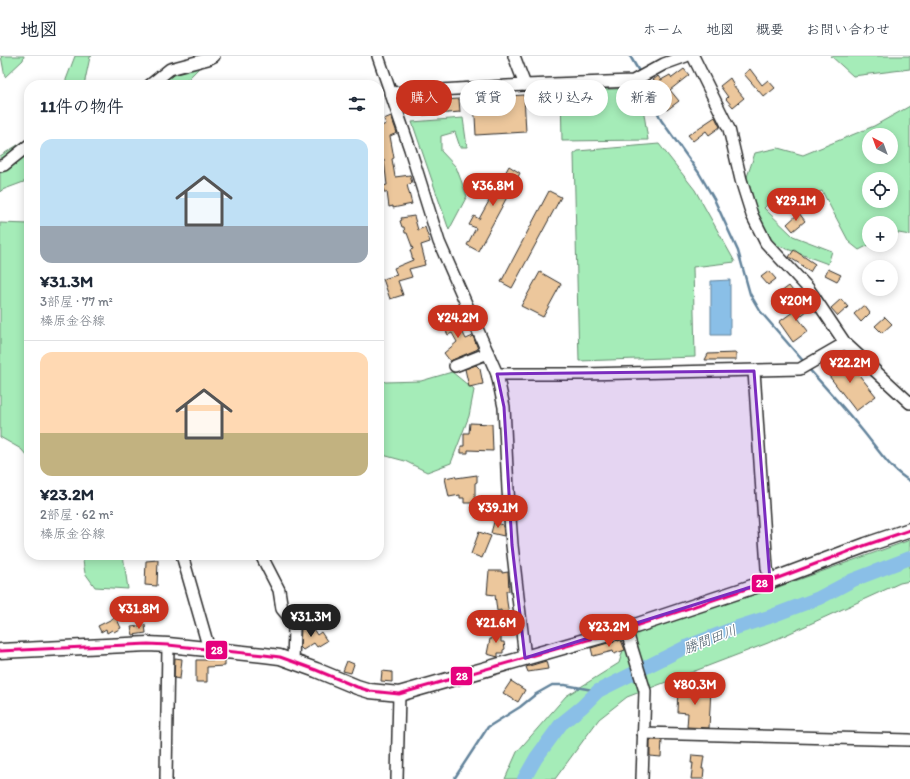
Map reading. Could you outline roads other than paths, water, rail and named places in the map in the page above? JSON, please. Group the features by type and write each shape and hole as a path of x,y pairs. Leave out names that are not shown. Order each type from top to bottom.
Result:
{"main road":[{"path":"0,651 106,645 168,645 209,649 280,658 363,689 399,694 626,629 770,581 910,530"}],"street":[{"path":"156,80 170,69 214,56"},
{"path":"378,56 410,149 439,242 497,374 504,407 512,545 525,658"},
{"path":"514,56 524,80"},
{"path":"608,82 633,81 664,64 686,56"},
{"path":"693,56 729,129 741,180 752,215 766,243 808,288 844,343 910,403"},
{"path":"390,93 524,85"},
{"path":"0,166 4,165 24,149"},
{"path":"497,374 754,371 806,365 844,343"},
{"path":"455,366 488,353"},
{"path":"754,371 767,568 770,581"},
{"path":"183,560 209,649"},
{"path":"264,560 279,590 282,609 293,622 293,662"},
{"path":"626,629 645,691 642,779"},
{"path":"166,779 168,645"},
{"path":"397,779 399,694"},
{"path":"643,733 910,740"}],"water":[{"path":"730,280 730,335 711,335 711,281"}],"waterway":[{"path":"630,56 640,73"},
{"path":"643,79 661,120 699,173 714,199 738,251 750,294 760,311 804,362"},
{"path":"808,368 849,414 890,465 910,481"},
{"name":"勝間田川","path":"524,779 536,758 561,724 582,707 598,691 688,646 819,598 853,580 910,558"},
{"path":"454,779 488,727 520,707 536,694 552,685 565,685 598,691"}]}
